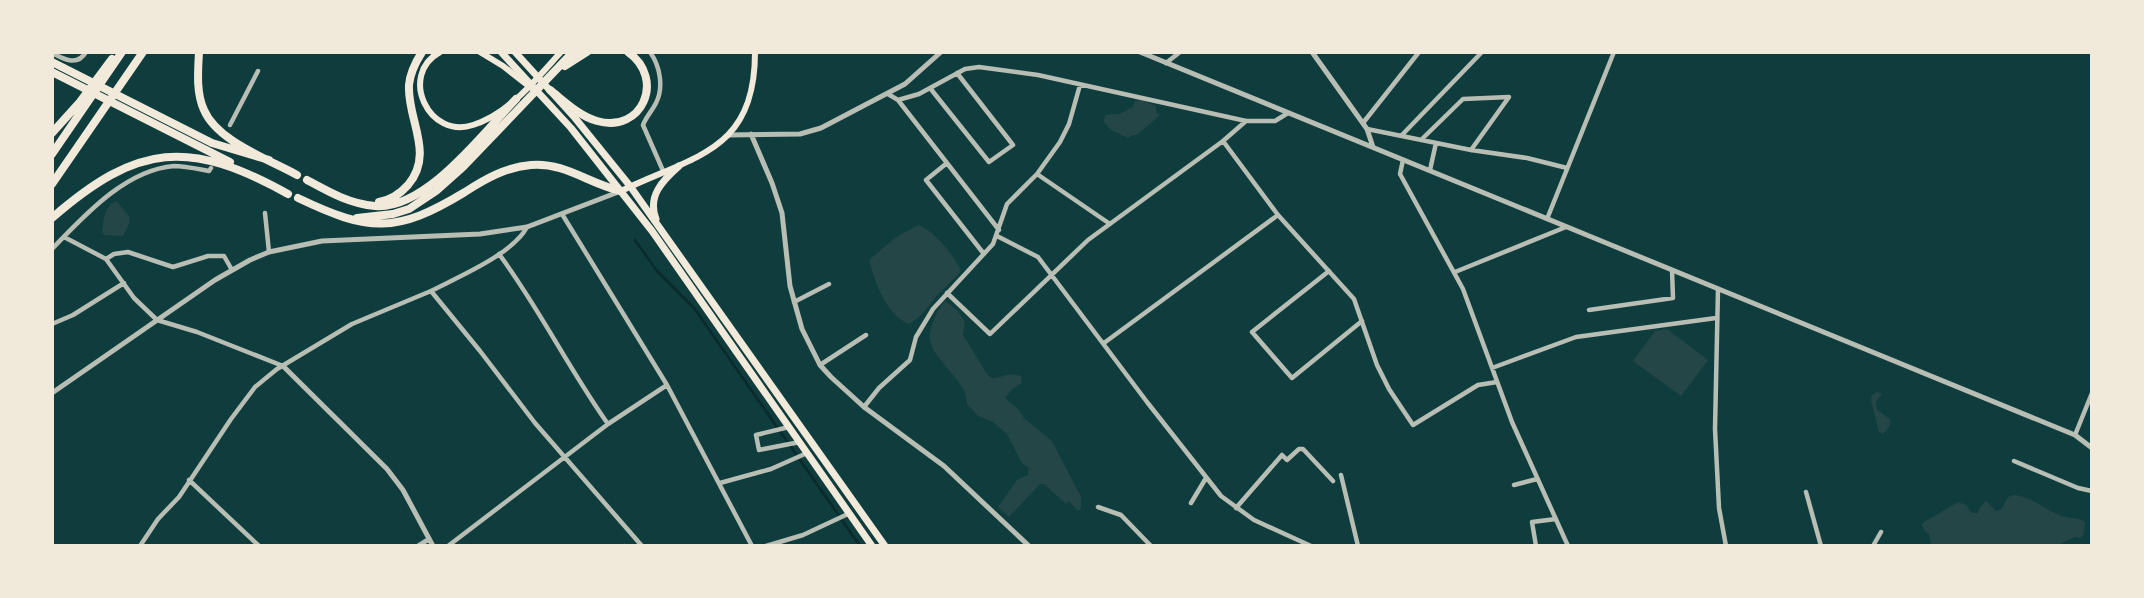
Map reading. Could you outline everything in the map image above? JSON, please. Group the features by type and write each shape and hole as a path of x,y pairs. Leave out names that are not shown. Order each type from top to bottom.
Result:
{"highway":[{"path":"106,73 116,52"},
{"path":"52,154 83,104 122,52"},
{"path":"52,184 143,52"},
{"path":"199,52 200,98 210,121 228,138 297,175"},
{"path":"359,204 392,199 407,186 419,166 420,142 411,108 409,83 411,72 422,52"},
{"path":"501,52 549,103 621,191 700,297 872,546"},
{"path":"517,52 630,186 885,546"},
{"path":"553,74 574,52"},
{"path":"307,180 333,194 359,204 390,205 416,195 455,163 519,102 553,74 587,52"},
{"path":"550,90 577,111 597,121 607,123 627,119 643,104 648,84 642,65 628,52"},
{"path":"52,62 212,143 269,160"},
{"path":"52,72 288,194"},
{"path":"337,216 377,217 409,208 424,200 456,174 519,102"},
{"path":"52,133 83,104"},
{"path":"52,218 108,177 147,160 165,156 200,158 237,168 258,177"},
{"path":"298,198 337,216 370,224 402,222 433,210 498,173 529,165 560,167 593,184 621,191"},
{"path":"658,225 653,206 656,194 664,179 679,166"}],"main road":[{"path":"440,52 428,62 420,81 423,104 438,122 448,126 471,126 519,102 559,52"},
{"path":"480,52 503,66 549,103"},
{"path":"621,191 679,166 710,149 742,121 748,108 755,77 756,53"}],"street":[{"path":"52,53 69,62 76,61 86,52"},
{"path":"650,52 658,67 660,86 656,103 643,125 664,173"},
{"path":"728,135 809,133 888,94 916,75 941,52"},
{"path":"1140,52 1718,290 1848,340 2075,435 2092,448"},
{"path":"1166,63 1180,52"},
{"path":"1312,52 1367,129 1373,147"},
{"path":"1363,123 1419,52"},
{"path":"1548,219 1614,52"},
{"path":"1401,136 1477,54"},
{"path":"898,100 918,94 957,73 979,67 1018,71 1246,121 1274,121 1288,113"},
{"path":"230,125 258,71"},
{"path":"930,88 989,162 1012,145 957,73"},
{"path":"864,406 879,388 910,360 919,331 932,309 984,254 997,236 1010,199 1037,174 1064,133 1080,85"},
{"path":"888,94 898,100 999,230"},
{"path":"1421,140 1463,99 1509,97 1472,150"},
{"path":"947,293 990,334 1088,240 1223,141 1246,121"},
{"path":"1367,129 1472,150 1521,157 1567,168"},
{"path":"751,134 782,213 794,302 802,329 820,364 837,383 864,406 944,466 1029,546"},
{"path":"1223,141 1278,215 1354,299 1377,365 1389,390 1413,425 1478,385 1497,382"},
{"path":"1430,170 1436,143"},
{"path":"1403,160 1400,174 1455,272 1537,479 1568,546"},
{"path":"947,163 926,180 984,254"},
{"path":"52,250 85,216 137,178 155,170 176,166 208,171 211,168"},
{"path":"1037,174 1110,224"},
{"path":"52,393 232,270 269,252 322,241 480,234 528,227 621,191"},
{"path":"265,213 269,252"},
{"path":"562,214 667,384 752,546"},
{"path":"1104,343 1278,215"},
{"path":"140,546 158,519 179,496 188,480 248,396 283,366 352,324 431,291 472,271 520,238 528,227"},
{"path":"1455,272 1566,227"},
{"path":"997,236 1035,255 1206,478 1236,508 1254,520 1311,546"},
{"path":"64,238 106,259 134,298 157,320 197,332 283,366 387,469 403,490 433,546"},
{"path":"106,259 114,254 128,252 173,268 208,256 224,256 232,270"},
{"path":"499,254 608,424"},
{"path":"1590,310 1673,298 1672,270"},
{"path":"1329,271 1252,332 1292,378 1362,321"},
{"path":"52,324 73,315 124,283"},
{"path":"794,302 829,284"},
{"path":"1718,290 1715,429 1719,508 1726,546"},
{"path":"431,291 535,423 642,546"},
{"path":"1492,368 1576,337 1716,318"},
{"path":"820,364 866,335"},
{"path":"448,546 608,424 667,384"},
{"path":"2075,435 2092,393"},
{"path":"2086,408 2092,410"},
{"path":"789,427 756,435 759,450 800,442"},
{"path":"1236,508 1282,456 1287,460 1299,449 1304,449 1333,481"},
{"path":"720,483 771,469 807,453"},
{"path":"2014,461 2078,488 2092,491"},
{"path":"1341,475 1358,546"},
{"path":"1191,503 1206,478"},
{"path":"1514,485 1537,479"},
{"path":"188,480 259,546"},
{"path":"1806,492 1820,546"},
{"path":"1098,506 1121,515 1151,546"},
{"path":"766,546 802,534 850,513"},
{"path":"1536,546 1532,522 1556,519"},
{"path":"1873,546 1881,532"},
{"path":"418,546 429,539"}],"shaded area":[{"path":"1141,100 1156,106 1156,112 1160,115 1137,135 1128,138 1111,130 1104,122 1105,115 1119,114 1133,107 1135,101"},
{"path":"116,201 129,216 130,222 123,236 105,235 102,232 106,210"},
{"path":"919,225 932,233 943,245 961,271 920,316 909,324 901,320 888,306 878,288 869,260 896,237"},
{"path":"945,301 957,310 965,322 963,335 991,378 1009,374 1022,377 1021,384 1012,389 1005,398 1019,410 1024,418 1052,441 1081,497 1081,508 1078,511 1069,501 1066,504 1044,484 1040,484 1009,517 998,507 1017,480 1028,475 1029,468 1022,463 1007,434 993,422 978,416 967,404 960,384 932,348 931,328 938,311"},
{"path":"1667,329 1708,360 1681,396 1633,361 1655,331"},
{"path":"1877,392 1882,394 1876,402 1877,410 1890,419 1890,426 1883,434 1879,432 1871,400 1872,395"},
{"path":"2014,495 2026,498 2062,516 2082,520 2085,522 2084,533 2081,538 2075,537 2057,545 1931,545 1929,534 1922,525 1924,522 1958,502 1966,505 1972,513 1978,513 1980,507 1986,501 1996,511 2001,510 2008,497"}],"waterway":[{"path":"635,240 657,271 694,308 860,546"}]}
